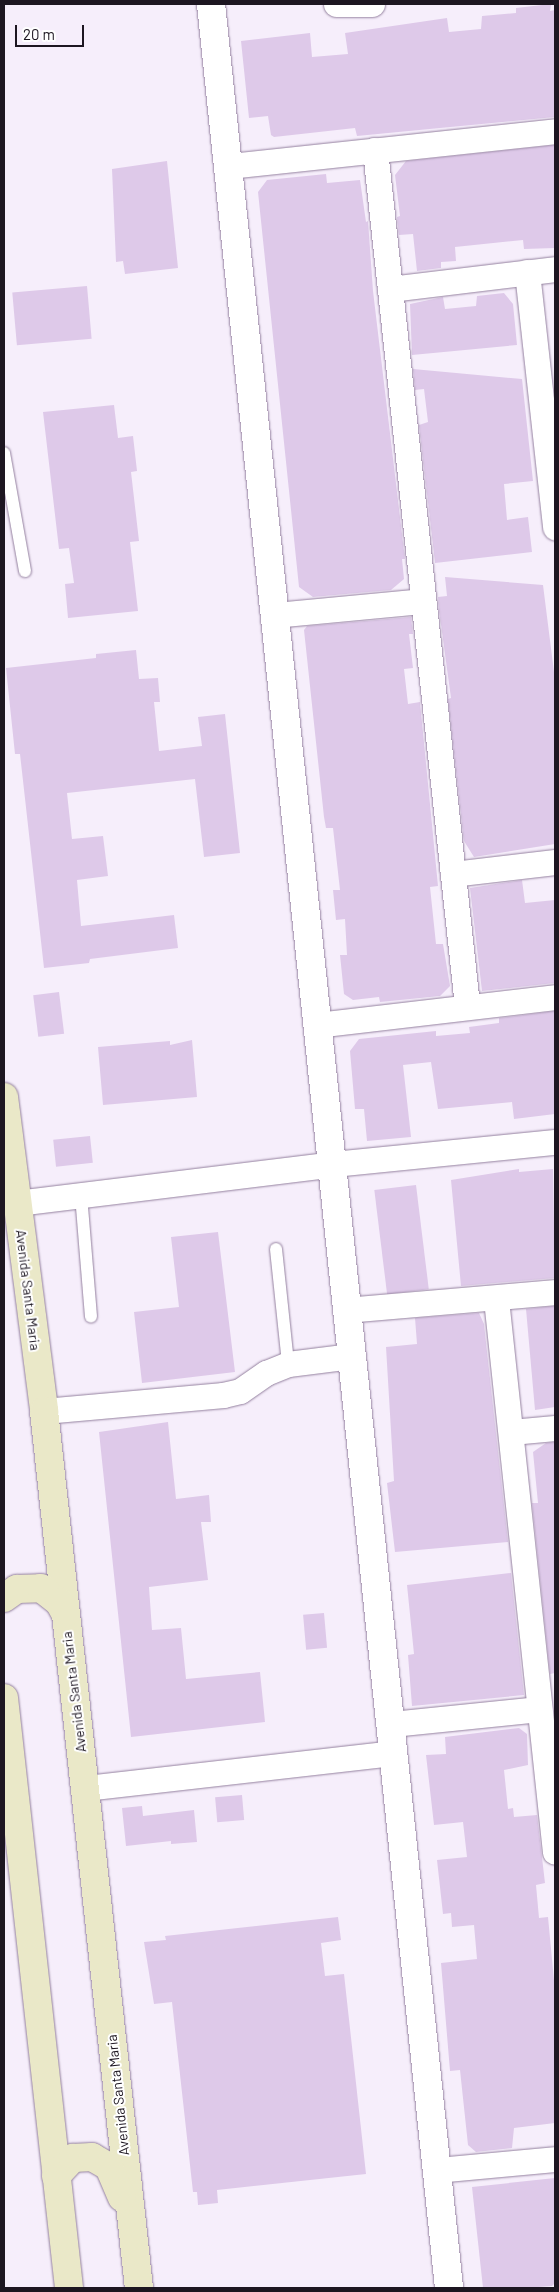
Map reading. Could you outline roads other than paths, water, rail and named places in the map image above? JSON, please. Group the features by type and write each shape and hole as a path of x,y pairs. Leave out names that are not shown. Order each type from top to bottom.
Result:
{"main road":[{"name":"Avenida Santa Maria","path":"4,1097 44,1411 57,1551 86,1788 130,2219 139,2288"},
{"path":"4,1572 23,1578 34,1576 53,1562 57,1551"},
{"path":"4,1598 17,1589 41,1588 60,1602 65,1612"},
{"path":"4,1698 70,2288"},
{"path":"56,2176 73,2158 92,2157 103,2162 111,2172 130,2219"}],"street":[{"path":"211,4 346,1310 392,1724 393,1753 449,2288"},
{"path":"336,4 372,4"},
{"path":"229,166 555,131"},
{"path":"375,150 422,601 467,1005"},
{"path":"390,289 555,269"},
{"path":"527,272 555,527"},
{"path":"275,615 422,601"},
{"path":"453,874 555,862"},
{"path":"317,1025 467,1005 555,997"},
{"path":"17,1203 332,1164 555,1142"},
{"path":"346,1310 496,1299 555,1292"},
{"path":"496,1299 555,1852"},
{"path":"44,1411 223,1395 240,1391 266,1373 288,1364 351,1356"},
{"path":"511,1432 555,1428"},
{"path":"392,1724 539,1709"},
{"path":"86,1788 393,1753"},
{"path":"437,2170 555,2159"}],"lane":[{"path":"4,453 25,571"},
{"path":"81,1195 91,1317"},
{"path":"276,1249 288,1364"}]}
